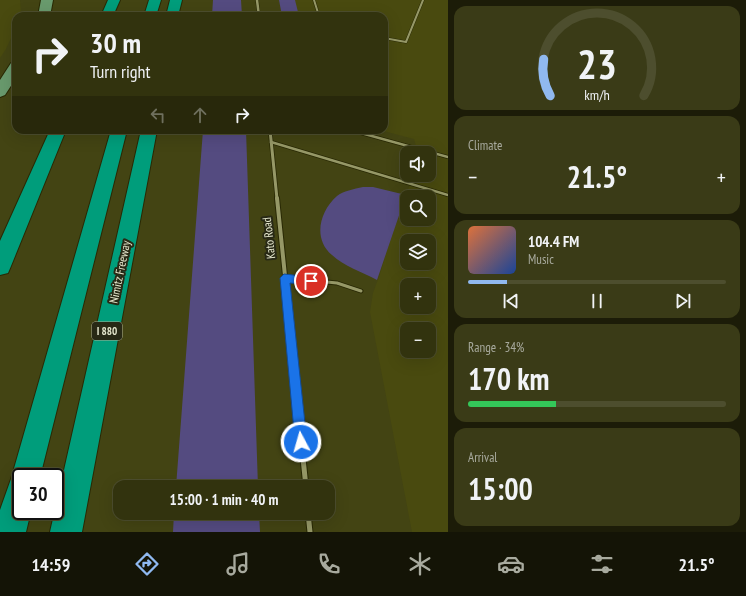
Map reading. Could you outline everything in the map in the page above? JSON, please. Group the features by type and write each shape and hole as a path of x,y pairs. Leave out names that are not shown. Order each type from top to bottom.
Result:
{"highway":[{"path":"109,12 114,0"},
{"path":"151,12 155,0"},
{"path":"173,12 176,0"},
{"path":"0,266 56,134"},
{"path":"26,468 118,134"},
{"name":"Nimitz Freeway","path":"66,532 148,134"},
{"path":"10,532 13,520"}],"street":[{"path":"44,12 46,0"},
{"path":"257,0 258,12"},
{"path":"0,92 12,72"},
{"name":"Kato Road","path":"270,134 305,480"},
{"path":"309,520 310,532"}],"lane":[{"path":"314,0 318,12"},
{"path":"388,39 406,42 423,0"},
{"path":"365,134 448,157"},
{"path":"271,142 448,195"},
{"path":"284,278 338,283 361,291"}],"shaded area":[{"path":"0,0 20,0 21,12 12,12 12,36 0,58"},
{"path":"213,0 241,0 242,12 212,12"},
{"path":"279,0 295,0 298,12 281,12"},
{"path":"291,0 448,0 448,532 412,532 370,312 373,293 400,212 400,226 436,226 436,190 408,190 411,182 436,182 436,146 416,146 414,139 388,132 388,12 294,12"},
{"path":"203,134 246,134 258,480 177,480"},
{"path":"363,187 373,187 400,194 400,213 377,280 337,259 326,249 322,241 320,234 322,217 331,202 337,196 349,190"},
{"path":"174,520 259,520 260,532 173,532"}],"route":[{"path":"301,442 284,278 311,281"}]}
